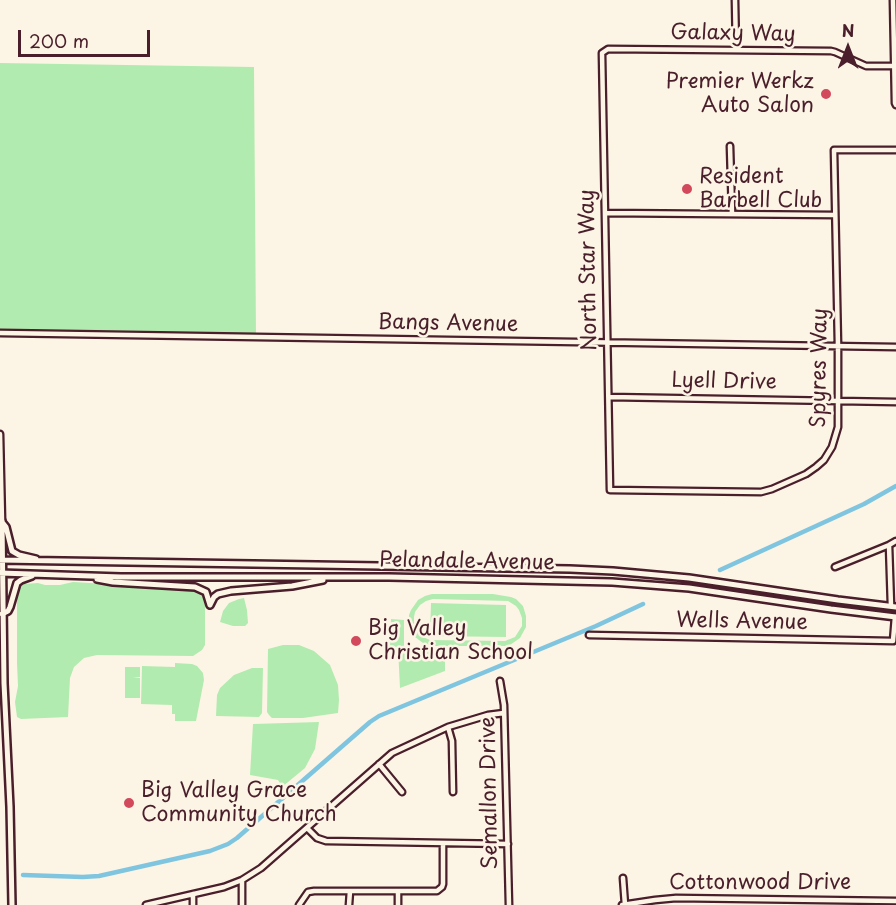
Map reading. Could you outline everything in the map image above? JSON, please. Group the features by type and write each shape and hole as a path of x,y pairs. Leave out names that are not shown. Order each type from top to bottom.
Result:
{"main road":[{"path":"1,522 3,724 10,807 12,905"},
{"name":"Pelandale Avenue","path":"1,522 6,527 12,551 40,561"},
{"name":"Pelandale Avenue","path":"1,560 613,571 689,578 893,606"},
{"name":"Pelandale Avenue","path":"1,573 82,576 570,580 689,588 896,617"},
{"path":"2,614 10,608 17,583 36,574"},
{"path":"82,576 113,582 195,587 206,592 210,606 218,594 292,586 332,577"},
{"path":"0,599 2,614"}],"street":[{"path":"735,0 736,50"},
{"path":"893,0 896,105"},
{"name":"Galaxy Way","path":"605,50 835,52 866,66 894,66"},
{"name":"North Star Way","path":"605,50 601,56 610,490"},
{"path":"730,146 732,214"},
{"name":"Spyres Way","path":"610,490 751,493 772,489 812,470 827,456 837,432 838,401 834,150 896,150"},
{"path":"605,213 835,215"},
{"name":"Bangs Avenue","path":"0,333 896,347"},
{"name":"Lyell Drive","path":"609,397 896,402"},
{"path":"0,434 1,522"},
{"path":"835,567 896,541"},
{"path":"889,545 893,606"},
{"name":"Wells Avenue","path":"590,635 893,641 896,617"},
{"name":"Semallon Drive","path":"500,681 504,698 509,905"},
{"path":"146,905 224,887 242,880 261,868 399,749 448,727 488,715 504,713"},
{"path":"448,727 452,741 453,792"},
{"path":"379,764 402,792"},
{"path":"307,828 317,838 326,841 508,844"},
{"path":"299,905 306,895 314,891 435,892 440,890 443,843"},
{"path":"623,878 624,905"},
{"path":"242,880 242,905"},
{"path":"349,905 350,891"},
{"path":"398,891 398,905"},
{"path":"193,894 193,905"},
{"name":"Cottonwood Drive","path":"624,905 676,898 858,903 896,901"},
{"path":"755,905 756,899"}],"green space":[{"path":"0,63 254,67 256,337 0,335"},
{"path":"73,582 193,589 202,594 205,604 205,645 193,656 97,655 84,658 74,667 70,678 68,717 21,719 17,717 15,702 18,686 17,592 22,584 60,585"},
{"path":"493,594 511,597 523,606 526,627 520,638 505,646 434,646 423,643 415,637 409,615 418,600 425,596","holes":["433,599 508,601 519,610 522,626 515,637 505,641 430,640 417,631 414,622 415,612 420,605"]},
{"path":"244,598 248,623 245,626 233,626 220,622 223,611 229,603"},
{"path":"431,603 506,605 506,637 430,636"},
{"path":"391,619 404,620 404,647 390,647"},
{"path":"283,645 299,645 314,651 330,665 338,685 338,713 303,718 272,718 269,715 267,712 268,649"},
{"path":"398,648 434,650 437,658 445,659 445,671 400,688"},
{"path":"175,663 192,664 203,673 204,680 196,721 175,721 172,705 141,704 142,666 175,667"},
{"path":"125,667 140,667 140,677 133,677 140,678 140,698 125,698"},
{"path":"252,668 263,668 262,713 259,717 216,716 217,695 220,688 234,675"},
{"path":"319,722 315,749 305,768 282,787 278,780 250,775 253,724"}],"waterway":[{"path":"720,570 864,504 896,486"},
{"path":"23,875 99,876 210,851 228,844 379,716 596,626 643,604"}],"place":[{"name":"Premier Werkz Auto Salon","path":"826,94"},
{"name":"Resident Barbell Club","path":"687,189"},
{"name":"Big Valley Christian School","path":"356,641"},
{"name":"Big Valley Grace Community Church","path":"129,803"}]}
